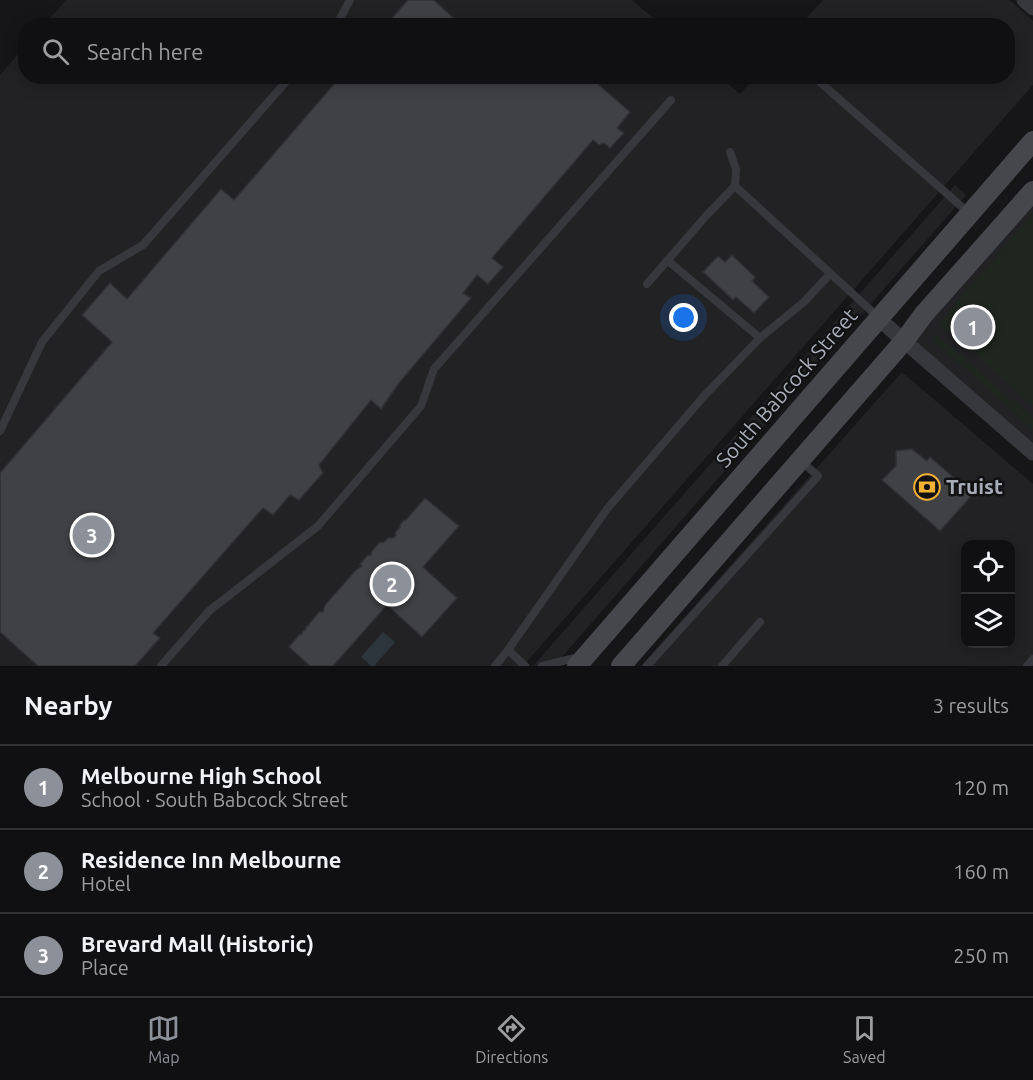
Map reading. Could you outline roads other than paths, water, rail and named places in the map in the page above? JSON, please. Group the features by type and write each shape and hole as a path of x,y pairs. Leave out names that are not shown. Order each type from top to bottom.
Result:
{"main road":[{"name":"South Babcock Street","path":"581,662 1033,141"},
{"path":"621,666 1033,191"}],"street":[{"path":"1024,0 1033,8"},
{"path":"879,319 1033,453"}],"lane":[{"path":"340,18 350,0"},
{"path":"0,430 42,342 85,288 99,271 143,245 284,84"},
{"path":"822,84 970,214"},
{"path":"161,666 209,610 318,526 421,406 434,369 671,100"},
{"path":"647,284 735,186 736,168 730,152"},
{"path":"735,186 879,319"},
{"path":"668,260 760,338"},
{"path":"495,666 607,509 704,396 760,338 806,301 830,274"},
{"path":"647,666 818,476 800,460"},
{"path":"722,666 760,622"},
{"path":"508,650 524,665 534,666"},
{"path":"1027,666 1033,659"},
{"path":"542,666 581,662"}],"place":[{"name":"Melbourne High School","path":"973,327"},
{"name":"Truist","path":"927,487"},
{"name":"Brevard Mall (Historic)","path":"92,535"},
{"name":"Residence Inn Melbourne","path":"392,584"}]}
